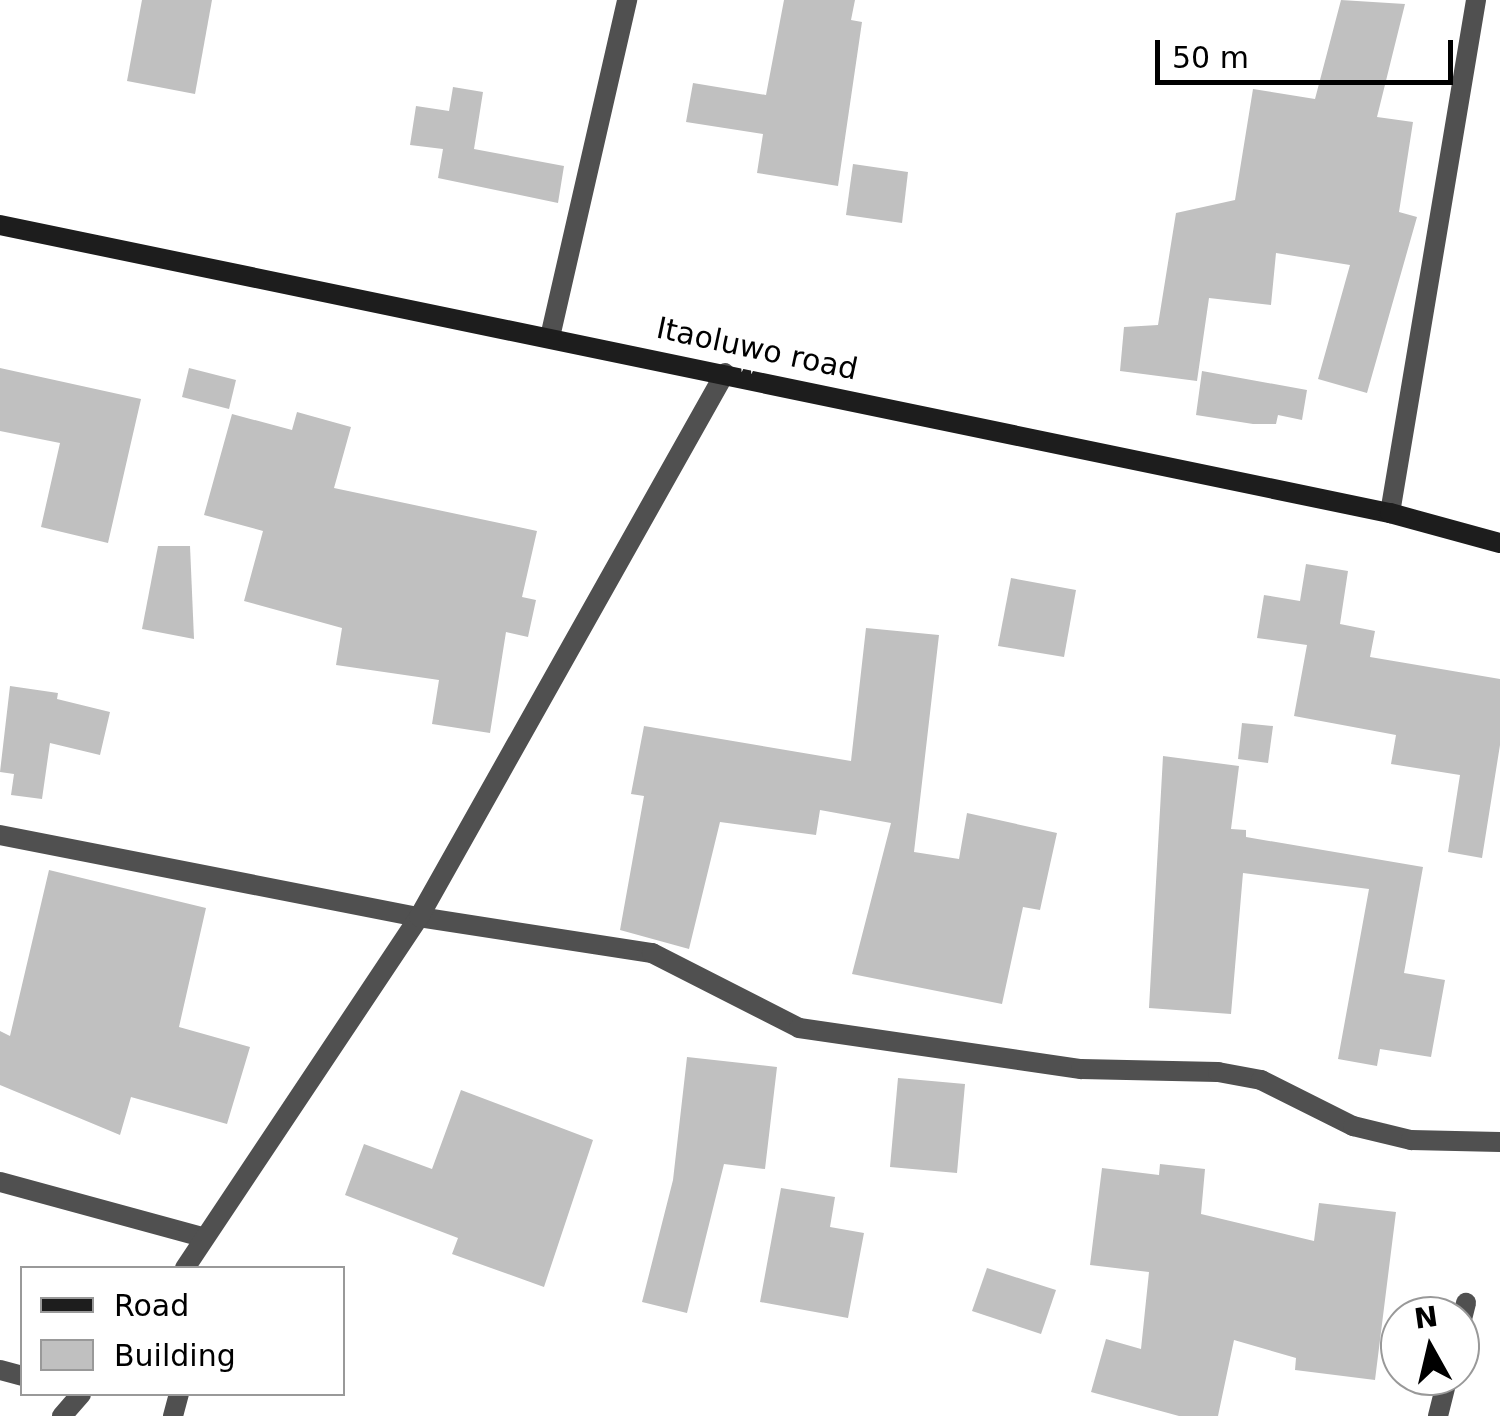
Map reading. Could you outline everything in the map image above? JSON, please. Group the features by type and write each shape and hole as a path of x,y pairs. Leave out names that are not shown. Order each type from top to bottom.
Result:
{"street":[{"path":"550,337 627,0"},
{"path":"1390,512 1476,0"},
{"name":"Itaoluwo road","path":"0,225 1390,512 1500,542"},
{"path":"186,1266 419,917 726,373"},
{"path":"0,835 419,917 652,953 799,1028 1081,1068 1218,1072 1261,1080 1353,1126 1392,1136 1500,1142"},
{"path":"0,1182 203,1237"},
{"path":"62,1416 79,1396"}],"building":[{"path":"142,0 212,0 195,94 127,81"},
{"path":"784,0 855,0 851,20 862,22 838,186 757,173 763,134 686,122 693,83 766,95"},
{"path":"1341,0 1405,4 1377,117 1413,122 1399,212 1417,217 1367,393 1318,379 1350,265 1276,253 1271,305 1209,298 1197,381 1120,371 1124,327 1158,325 1176,213 1235,200 1253,89 1315,99"},
{"path":"453,87 483,92 474,149 564,166 558,203 438,178 443,149 410,145 416,106 449,111"},
{"path":"853,164 908,172 902,223 846,215"},
{"path":"0,368 141,399 108,543 41,527 60,443 0,431"},
{"path":"189,368 236,380 229,409 182,397"},
{"path":"1202,371 1307,390 1302,420 1278,415 1276,424 1253,424 1196,415"},
{"path":"297,412 351,427 334,488 537,531 522,597 536,600 528,637 506,632 490,733 432,724 439,680 336,665 342,628 244,601 263,531 204,515 232,414 292,430"},
{"path":"158,546 190,546 194,639 142,629"},
{"path":"1306,564 1348,571 1340,624 1375,631 1370,657 1500,679 1500,745 1482,858 1448,852 1460,775 1391,764 1396,735 1294,716 1307,645 1257,638 1264,595 1300,601"},
{"path":"1011,578 1076,590 1064,657 998,646"},
{"path":"866,628 939,635 914,852 959,859 967,813 1057,833 1040,910 1023,907 1002,1004 852,974 891,823 820,810 816,835 720,822 689,949 620,930 644,796 631,794 644,726 851,761"},
{"path":"10,686 58,693 57,699 110,712 100,755 50,743 42,799 11,795 14,774 0,772"},
{"path":"1242,723 1273,726 1268,763 1238,759"},
{"path":"1163,756 1239,766 1231,829 1246,830 1246,837 1423,867 1404,973 1445,980 1431,1057 1380,1049 1377,1066 1338,1059 1369,889 1243,873 1231,1014 1149,1008"},
{"path":"49,870 206,908 179,1027 250,1047 227,1124 131,1097 120,1135 0,1085 0,1031 10,1036"},
{"path":"687,1057 777,1067 765,1169 724,1164 687,1313 642,1302 673,1180"},
{"path":"898,1078 965,1084 957,1173 890,1167"},
{"path":"461,1090 593,1140 544,1287 452,1254 458,1238 345,1195 364,1144 432,1169"},
{"path":"1160,1164 1205,1169 1201,1214 1314,1241 1319,1203 1396,1212 1386,1296 1380,1296 1375,1380 1295,1370 1296,1358 1234,1340 1218,1416 1179,1416 1091,1392 1106,1339 1141,1349 1149,1272 1090,1265 1102,1168 1159,1175"},
{"path":"781,1188 835,1197 830,1227 864,1233 848,1318 760,1302"},
{"path":"987,1268 1056,1290 1041,1334 972,1311"}]}
